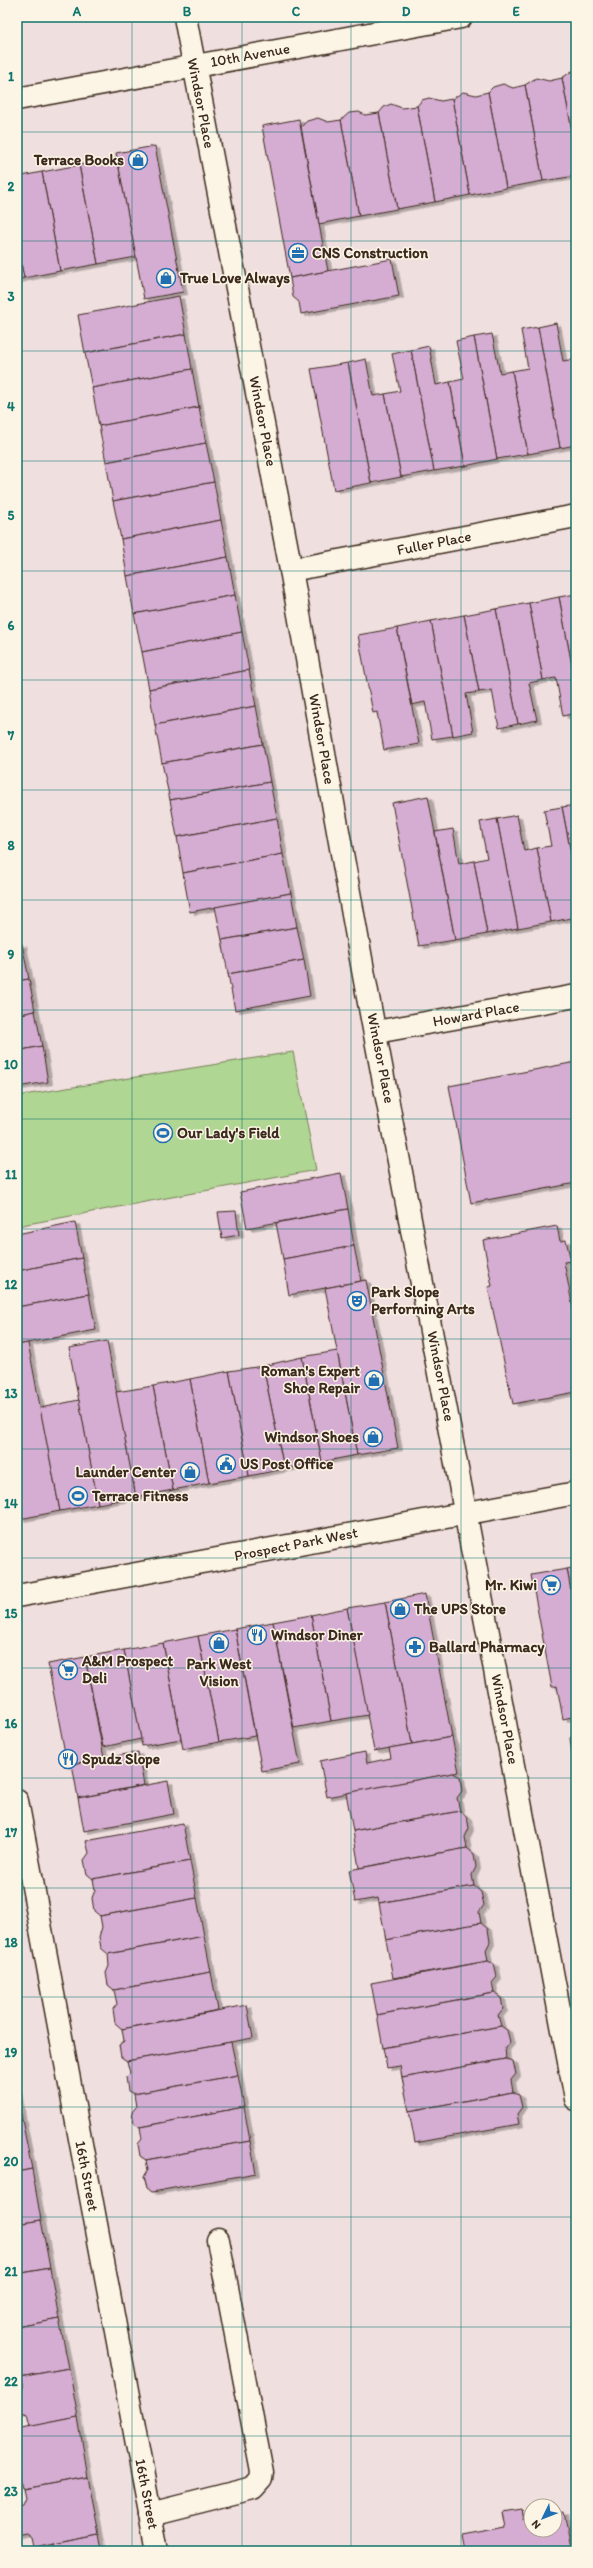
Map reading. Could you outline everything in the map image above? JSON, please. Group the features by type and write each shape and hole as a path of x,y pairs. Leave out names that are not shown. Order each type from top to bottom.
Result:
{"street":[{"name":"Windsor Place","path":"185,17 291,570 576,2099"},
{"name":"10th Avenue","path":"17,99 461,17"},
{"name":"Fuller Place","path":"291,570 576,516"},
{"name":"Howard Place","path":"376,1032 576,996"},
{"name":"Prospect Park West","path":"17,1596 466,1512 576,1493"},
{"name":"16th Street","path":"17,1800 157,2551"},
{"path":"150,2514 253,2488 261,2479 218,2240"}],"green space":[{"name":"Our Lady's Field","path":"293,1052 316,1170 17,1226 17,1096"}],"building":[{"path":"572,71 576,71 576,152 562,78"},
{"path":"536,78 549,81 562,78 576,152 576,176 543,181 525,85"},
{"path":"503,84 513,88 525,85 543,181 506,188 488,92 493,87"},
{"path":"463,92 476,95 488,92 506,188 470,195 452,99"},
{"path":"429,98 441,101 452,99 470,195 435,202 417,106 422,100"},
{"path":"391,104 402,108 417,106 435,202 397,209 379,113 384,107"},
{"path":"359,112 365,115 379,113 397,209 359,216 341,120 349,113"},
{"path":"318,118 328,122 341,120 359,216 319,224 301,127 307,121"},
{"path":"299,119 328,271 290,278 262,126"},
{"path":"155,146 183,292 144,299 116,153"},
{"path":"117,158 136,257 98,264 79,165"},
{"path":"79,165 98,264 60,271 42,172"},
{"path":"42,172 60,271 24,278 17,244 17,177"},
{"path":"17,244 24,278 17,280"},
{"path":"392,259 399,296 301,314 299,302 293,297 290,278"},
{"path":"179,296 186,334 85,353 78,315"},
{"path":"556,323 563,361 576,359 576,445 560,448 538,327"},
{"path":"538,327 560,448 528,454 512,371 528,368 521,330"},
{"path":"186,334 192,369 92,388 85,353"},
{"path":"492,334 500,373 512,371 528,454 497,459 474,337"},
{"path":"474,337 497,459 465,466 450,382 464,379 456,341"},
{"path":"429,346 436,385 450,382 465,466 434,471 411,350"},
{"path":"411,350 434,471 401,477 385,394 400,391 392,354"},
{"path":"366,359 373,396 385,394 401,477 371,483 348,363"},
{"path":"348,363 371,483 334,490 311,369"},
{"path":"192,369 199,407 99,426 92,388"},
{"path":"199,407 206,443 106,462 99,426"},
{"path":"206,443 214,482 113,501 106,462"},
{"path":"214,482 221,520 121,539 113,501"},
{"path":"221,520 228,557 127,576 121,539"},
{"path":"228,557 235,595 134,614 127,576"},
{"path":"576,594 576,687 559,597"},
{"path":"235,595 242,632 142,652 134,614"},
{"path":"559,597 576,687 576,713 563,716 556,678 543,680 529,603"},
{"path":"529,603 543,680 529,683 537,720 518,724 496,609"},
{"path":"496,609 518,724 499,728 492,690 479,692 464,615"},
{"path":"464,615 479,692 466,694 473,732 453,736 431,621"},
{"path":"431,621 453,736 432,739 425,702 412,705 397,628"},
{"path":"397,628 419,744 384,750 377,712 373,713 358,635"},
{"path":"242,632 249,670 149,689 142,652"},
{"path":"249,670 256,706 155,725 149,689"},
{"path":"256,706 263,744 162,763 155,725"},
{"path":"263,744 270,782 170,800 162,763"},
{"path":"270,782 277,818 177,837 170,800"},
{"path":"428,796 455,940 419,946 392,803"},
{"path":"576,805 576,880 562,807"},
{"path":"562,807 576,880 576,917 551,922 537,848 551,846 544,810"},
{"path":"517,815 524,851 537,848 551,922 518,928 497,819"},
{"path":"277,818 283,854 183,873 177,837"},
{"path":"497,819 518,928 487,934 474,861 487,858 480,822"},
{"path":"453,829 459,864 474,861 487,934 455,940 435,832"},
{"path":"283,854 291,893 190,912 183,873"},
{"path":"291,893 297,927 222,940 215,907"},
{"path":"297,927 304,960 228,974 222,940"},
{"path":"22,944 29,979 17,981 17,945"},
{"path":"304,960 310,996 235,1010 228,974"},
{"path":"29,979 35,1011 17,1015 17,981"},
{"path":"35,1011 42,1046 17,1051 17,1015"},
{"path":"42,1046 48,1082 17,1087 17,1051"},
{"path":"576,1062 576,1183 471,1203 449,1086"},
{"path":"341,1173 348,1209 247,1228 240,1192"},
{"path":"348,1209 354,1246 283,1259 276,1223"},
{"path":"236,1211 239,1235 222,1238 218,1212"},
{"path":"75,1222 82,1258 17,1271 17,1234"},
{"path":"557,1226 560,1241 566,1240 571,1261 564,1262 576,1324 576,1392 513,1404 488,1287 492,1286 483,1240"},
{"path":"354,1246 361,1281 289,1295 283,1259"},
{"path":"82,1258 89,1294 17,1307 17,1271"},
{"path":"366,1280 398,1448 357,1455 325,1288"},
{"path":"89,1294 96,1330 17,1345 17,1307"},
{"path":"107,1341 136,1497 98,1504 69,1348"},
{"path":"28,1343 60,1511 20,1519 17,1503 17,1345"},
{"path":"337,1351 357,1455 322,1462 302,1357"},
{"path":"302,1357 322,1462 284,1469 263,1366"},
{"path":"263,1366 284,1469 249,1476 229,1371"},
{"path":"229,1371 249,1476 209,1483 190,1379"},
{"path":"190,1379 209,1483 173,1490 153,1386"},
{"path":"153,1386 173,1490 136,1497 116,1392"},
{"path":"79,1400 98,1504 60,1511 40,1408"},
{"path":"576,1567 576,1618 567,1569"},
{"path":"567,1569 576,1618 576,1716 563,1719 557,1686 552,1687 531,1575"},
{"path":"425,1594 452,1737 412,1744 385,1602"},
{"path":"385,1602 412,1744 374,1751 347,1608"},
{"path":"347,1608 368,1715 331,1721 311,1615"},
{"path":"311,1615 331,1721 294,1728 273,1622"},
{"path":"273,1622 300,1764 262,1771 235,1629"},
{"path":"235,1629 255,1736 219,1742 198,1636"},
{"path":"198,1636 219,1742 183,1749 163,1643"},
{"path":"163,1643 181,1739 142,1746 124,1650"},
{"path":"124,1650 141,1739 103,1747 85,1657"},
{"path":"85,1657 104,1758 64,1766 62,1754 65,1753 48,1664"},
{"path":"573,1719 576,1719 576,1753 572,1754 570,1738 575,1734"},
{"path":"452,1737 459,1772 327,1797 320,1761 365,1752 367,1763 391,1758 389,1748"},
{"path":"138,1752 144,1785 78,1798 72,1764"},
{"path":"453,1773 460,1777 462,1791 457,1798 460,1811 353,1831 346,1793"},
{"path":"168,1781 174,1814 84,1831 78,1798"},
{"path":"460,1811 467,1817 469,1828 465,1837 467,1848 359,1868 353,1831"},
{"path":"183,1823 190,1861 93,1879 87,1874 84,1860 89,1853 86,1841"},
{"path":"467,1848 474,1854 476,1867 472,1875 474,1886 379,1903 378,1898 355,1902 349,1870"},
{"path":"190,1861 197,1898 100,1916 94,1911 92,1898 95,1890 93,1879"},
{"path":"474,1886 481,1892 484,1905 479,1912 481,1923 386,1940 379,1903"},
{"path":"197,1898 204,1936 108,1954 101,1948 99,1937 102,1927 100,1916"},
{"path":"481,1923 488,1929 490,1942 486,1950 488,1961 393,1978 386,1940"},
{"path":"204,1936 211,1972 114,1990 108,1985 106,1973 109,1966 108,1954"},
{"path":"488,1961 494,1964 497,1977 492,1983 494,1993 377,2015 371,1983"},
{"path":"211,1972 218,2010 122,2029 115,2023 113,2009 117,2004 114,1990"},
{"path":"494,1993 501,1997 503,2009 498,2015 501,2026 383,2048 377,2015"},
{"path":"247,2005 253,2038 127,2061 121,2057 119,2045 124,2041 122,2029"},
{"path":"501,2026 507,2030 510,2042 505,2048 506,2059 402,2078 400,2066 387,2068 383,2048"},
{"path":"231,2042 238,2075 134,2094 128,2091 126,2077 130,2073 127,2061"},
{"path":"506,2059 513,2061 516,2074 511,2080 513,2092 409,2111 402,2078"},
{"path":"238,2075 244,2107 140,2127 134,2123 132,2112 136,2107 134,2094"},
{"path":"17,2090 22,2120 17,2121"},
{"path":"513,2092 519,2095 522,2107 517,2114 519,2124 415,2143 409,2111"},
{"path":"244,2107 250,2141 146,2160 140,2156 138,2144 142,2139 140,2127"},
{"path":"22,2120 32,2169 17,2172 17,2121"},
{"path":"250,2141 256,2173 152,2192 147,2188 144,2177 148,2170 146,2160"},
{"path":"32,2169 41,2220 17,2224 17,2172"},
{"path":"41,2220 50,2268 17,2274 17,2224"},
{"path":"50,2268 59,2319 17,2327 17,2274"},
{"path":"59,2319 69,2368 20,2377 17,2365 17,2327"},
{"path":"69,2368 78,2417 30,2427 27,2415 17,2412 17,2394 23,2388 20,2377"},
{"path":"78,2417 88,2477 23,2489 21,2478 17,2475 17,2429"},
{"path":"88,2477 99,2535 34,2548 32,2537 27,2533 17,2535 17,2506 22,2505 25,2498 23,2489"},
{"path":"521,2509 523,2519 523,2538 563,2538 564,2512 571,2551 464,2551 461,2536 505,2528 502,2512"},
{"path":"99,2535 102,2551 55,2551 54,2544"}],"place":[{"name":"Terrace Books","path":"138,160"},
{"name":"CNS Construction","path":"298,253"},
{"name":"True Love Always","path":"166,278"},
{"name":"Our Lady's Field","path":"163,1133"},
{"name":"Park Slope Performing Arts","path":"357,1301"},
{"name":"Roman's Expert Shoe Repair","path":"374,1380"},
{"name":"Windsor Shoes","path":"373,1437"},
{"name":"US Post Office","path":"226,1464"},
{"name":"Launder Center","path":"190,1472"},
{"name":"Terrace Fitness","path":"78,1496"},
{"name":"Mr. Kiwi","path":"551,1585"},
{"name":"The UPS Store","path":"400,1609"},
{"name":"Windsor Diner","path":"257,1635"},
{"name":"Park West Vision","path":"219,1643"},
{"name":"Ballard Pharmacy","path":"415,1647"},
{"name":"A&M Prospect Deli","path":"68,1670"},
{"name":"Spudz Slope","path":"68,1759"}]}
